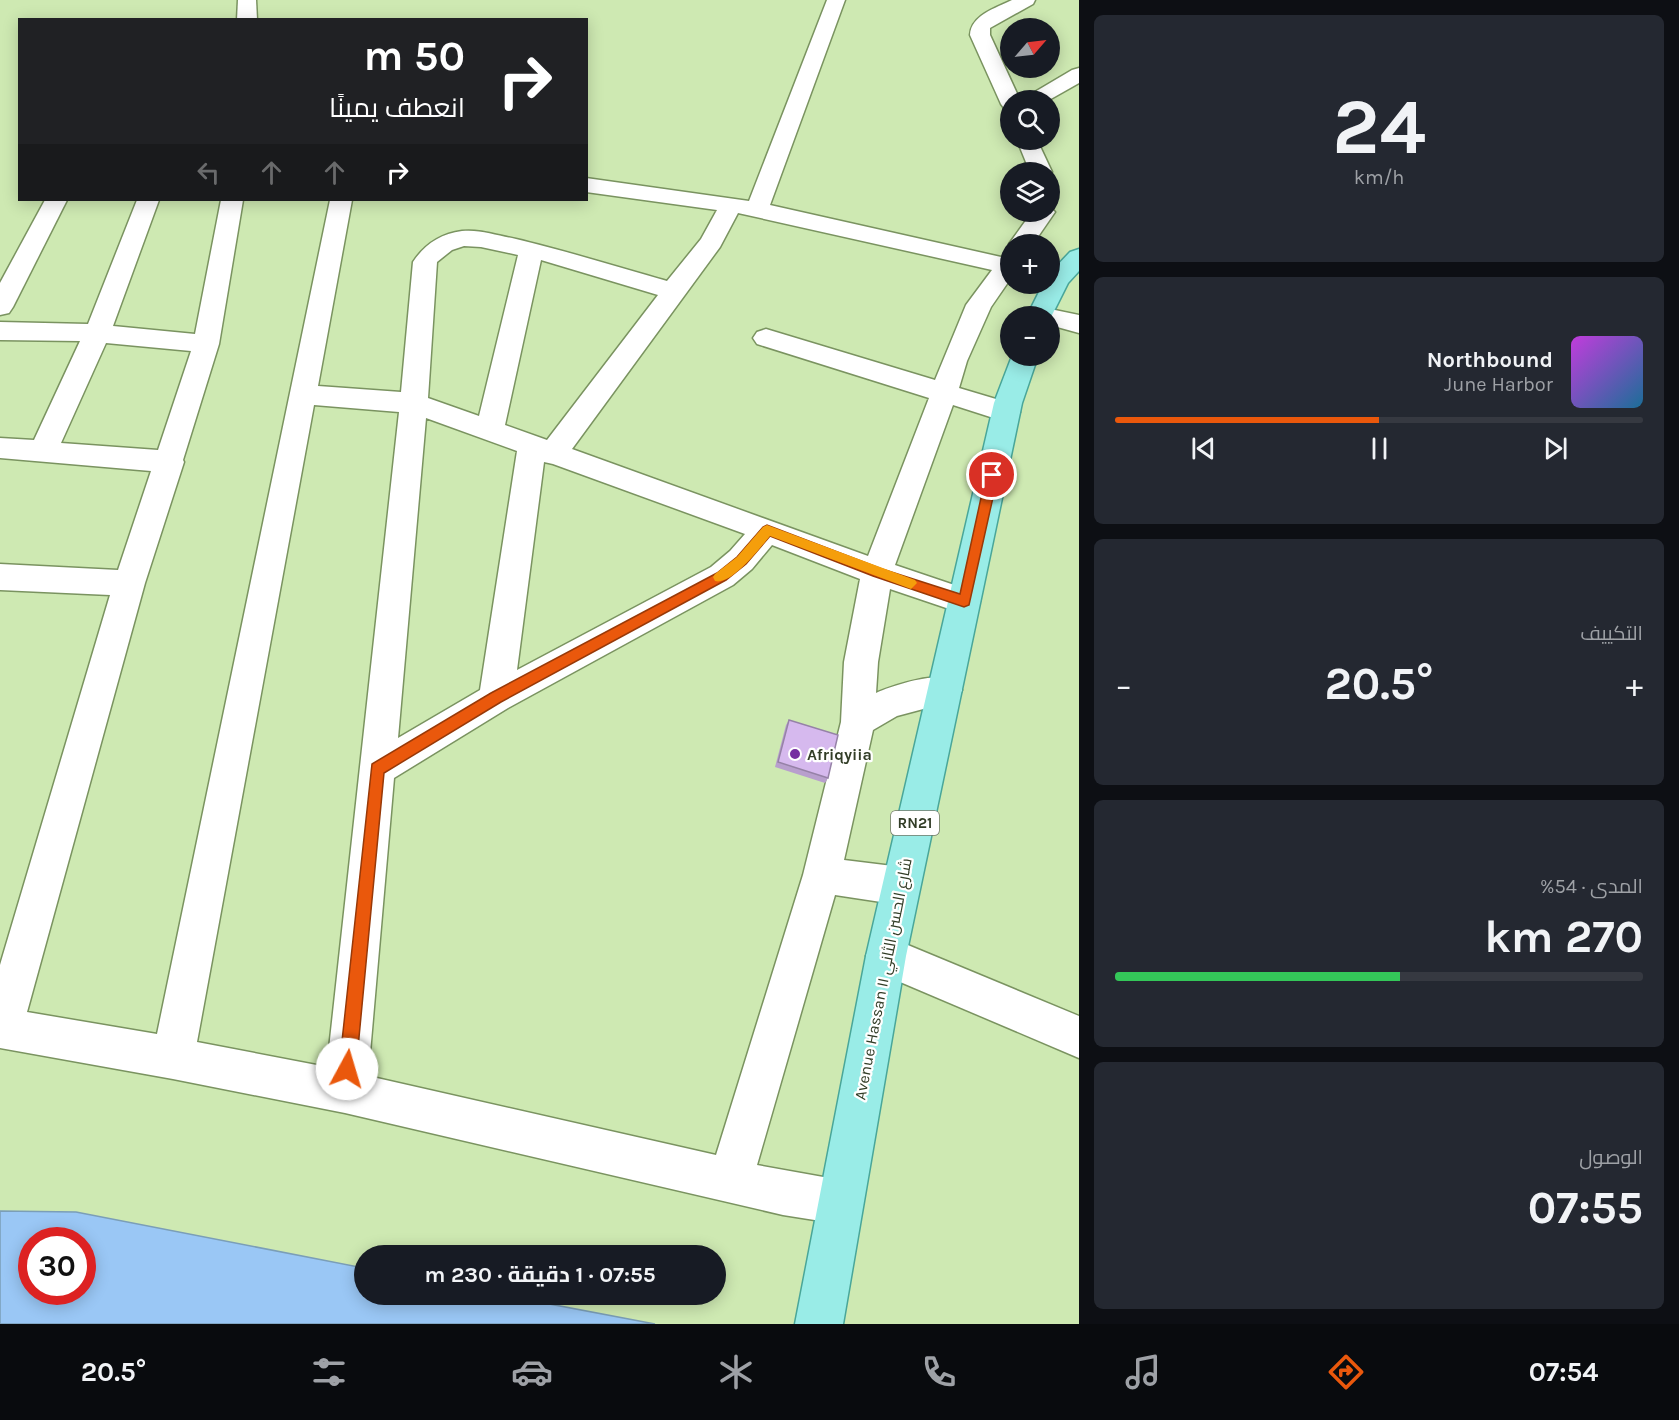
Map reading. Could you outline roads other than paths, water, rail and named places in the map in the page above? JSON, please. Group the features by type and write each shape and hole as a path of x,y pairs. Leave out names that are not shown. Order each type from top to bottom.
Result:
{"main road":[{"path":"1060,273 1079,257"},
{"name":"Avenue Hassan II شارع الحسن الثاني","path":"821,1310 886,956 1006,412 1022,366"}],"street":[{"path":"247,0 247,18"},
{"path":"757,209 836,0"},
{"path":"1005,90 980,35 980,28 984,22 1026,0"},
{"path":"1052,90 1079,74"},
{"path":"588,185 757,209 1000,257"},
{"path":"0,307 55,201"},
{"path":"43,452 97,333 148,201"},
{"path":"232,201 206,344 170,462 129,583 1,1028 173,1058 345,1092 783,1193 840,1202"},
{"path":"173,1058 341,201"},
{"path":"496,698 542,449 662,309 673,291 712,242 731,205"},
{"path":"345,1092 414,403 425,262 431,253 457,239 474,238 531,250 673,291"},
{"path":"490,430 531,250"},
{"path":"730,1180 822,875 858,722 861,662 878,572 954,361 979,305 1000,277"},
{"path":"1060,320 1079,324"},
{"path":"0,331 97,333 206,344"},
{"path":"766,338 1006,412"},
{"path":"303,395 414,403 878,572 964,601"},
{"path":"0,448 170,462"},
{"path":"377,769 496,698 722,576 741,560 767,530"},
{"path":"0,577 129,583"},
{"path":"858,722 872,711 892,702 945,690"},
{"path":"822,875 901,886"},
{"path":"886,956 1079,1037"}],"water":[{"path":"0,1211 76,1212 354,1266 354,1305 555,1305 655,1324 0,1324"}],"place":[{"name":"Afriqyiia","path":"795,754"}]}
